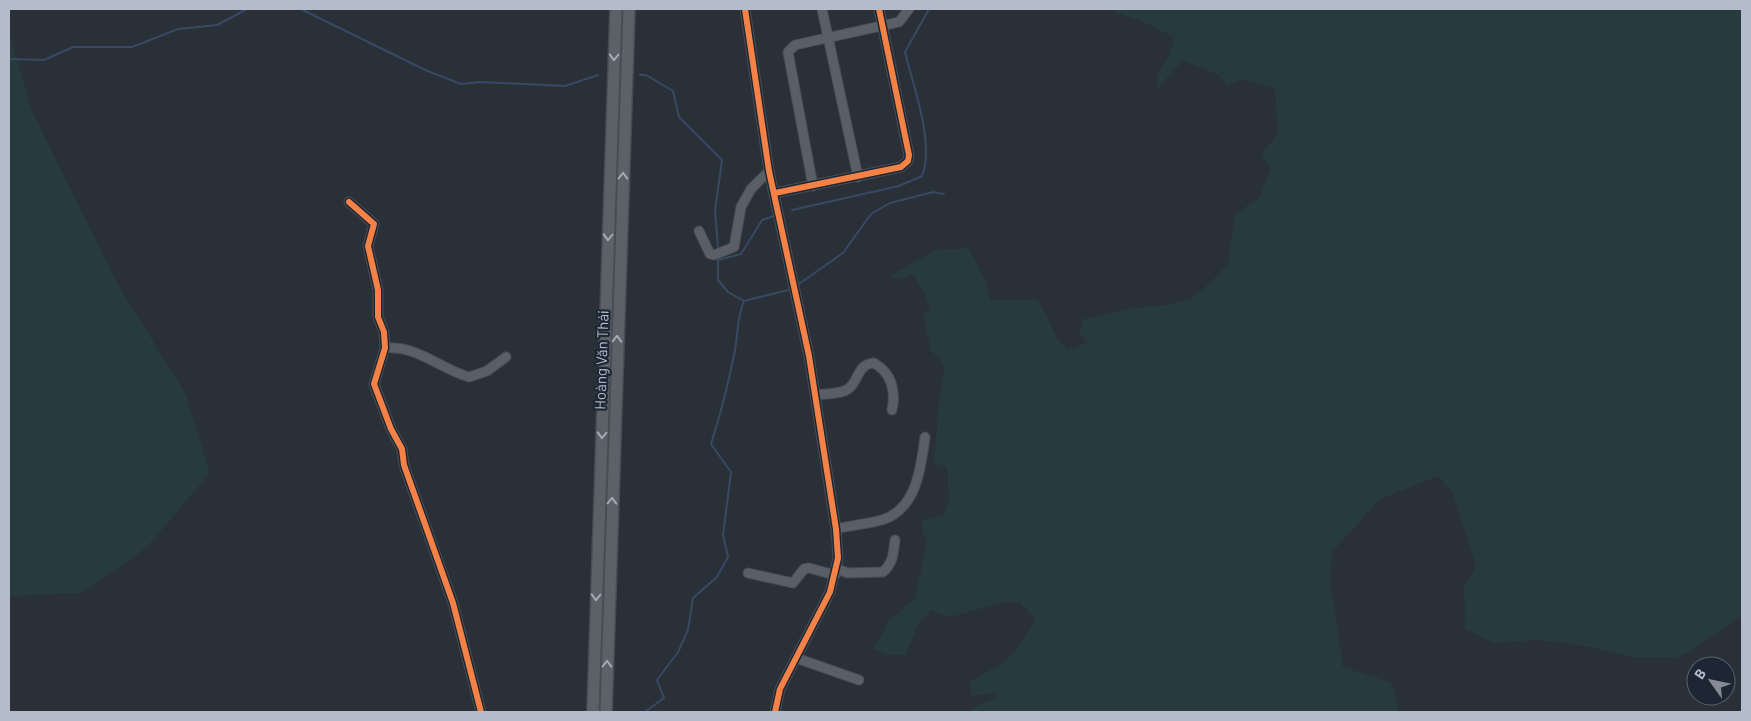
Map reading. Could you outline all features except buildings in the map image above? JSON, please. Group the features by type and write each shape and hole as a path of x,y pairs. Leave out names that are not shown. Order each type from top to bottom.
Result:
{"main road":[{"name":"Hoàng Văn Thái","path":"592,712 616,9"},
{"name":"Hoàng Văn Thái","path":"606,712 629,9"}],"street":[{"path":"745,9 770,172 808,348 836,529 836,572 830,592 780,689 775,712"},
{"path":"822,9 858,177"},
{"path":"775,193 901,167 908,161 909,155 878,9"},
{"path":"813,186 787,56 795,45 899,22 909,9"},
{"path":"699,231 710,254 714,255 731,250 735,243 741,206 752,189 770,172"},
{"path":"349,202 374,224 368,246 378,290 378,317 384,332 384,348 374,384 391,429 402,449 404,465 453,604 481,712"},
{"path":"384,348 396,347 417,353 469,377 487,371 506,357"},
{"path":"815,395 844,391 855,382 859,370 866,363 874,363 886,373 895,393 892,410"},
{"path":"836,529 881,520 891,516 903,506 920,475 925,437"},
{"path":"748,573 793,583 804,569 809,568 848,573 883,572 891,563 895,552 895,540"},
{"path":"796,658 859,680"}],"green space":[{"path":"1107,9 1742,9 1742,615 1676,658 1634,657 1575,644 1537,640 1494,643 1465,629 1464,587 1476,566 1453,494 1438,476 1380,499 1332,552 1330,583 1343,667 1392,683 1399,712 969,712 976,706 995,698 996,692 972,696 969,682 993,669 1009,657 1022,642 1035,619 1020,602 1005,602 950,617 931,610 917,626 906,655 888,655 874,649 888,622 915,598 927,541 923,533 921,520 943,516 949,499 947,466 934,464 939,403 944,371 942,363 931,350 923,314 930,310 925,294 913,273 901,280 890,276 935,250 968,248 986,281 990,300 1037,300 1042,306 1053,331 1068,350 1088,342 1079,333 1084,319 1135,308 1166,305 1192,298 1208,285 1228,264 1235,214 1259,198 1271,169 1262,154 1278,133 1275,88 1242,79 1228,85 1218,75 1183,60 1158,88 1157,74 1170,55 1174,37 1141,21"},
{"path":"9,33 31,109 115,279 186,395 210,473 146,548 82,593 9,596"}],"waterway":[{"path":"9,59 44,60 73,47 132,47 178,29 217,25 247,9"},
{"path":"301,9 425,70 461,84 481,82 565,86 598,75"},
{"path":"792,210 899,186 922,176 926,148 924,131 905,52 929,9"},
{"path":"640,75 646,75 673,91 679,117 722,160 715,210 718,248"},
{"path":"796,286 843,253 871,214 890,203 933,192 944,194"},
{"path":"774,216 762,220 741,254 718,260 718,280 728,292 744,301 792,289"},
{"path":"645,712 664,698 657,680 678,652 688,630 693,598 717,577 728,557 723,535 731,472 711,444 730,374 739,319 744,301"}],"cycle path":[{"path":"745,9 769,171 809,356 836,529 838,558 830,592 780,689 775,712"},
{"path":"775,193 901,167 908,161 909,155 879,9"},
{"path":"349,202 374,224 368,246 378,290 378,317 384,332 385,348 374,384 391,429 402,449 404,465 453,603 481,712"}]}
